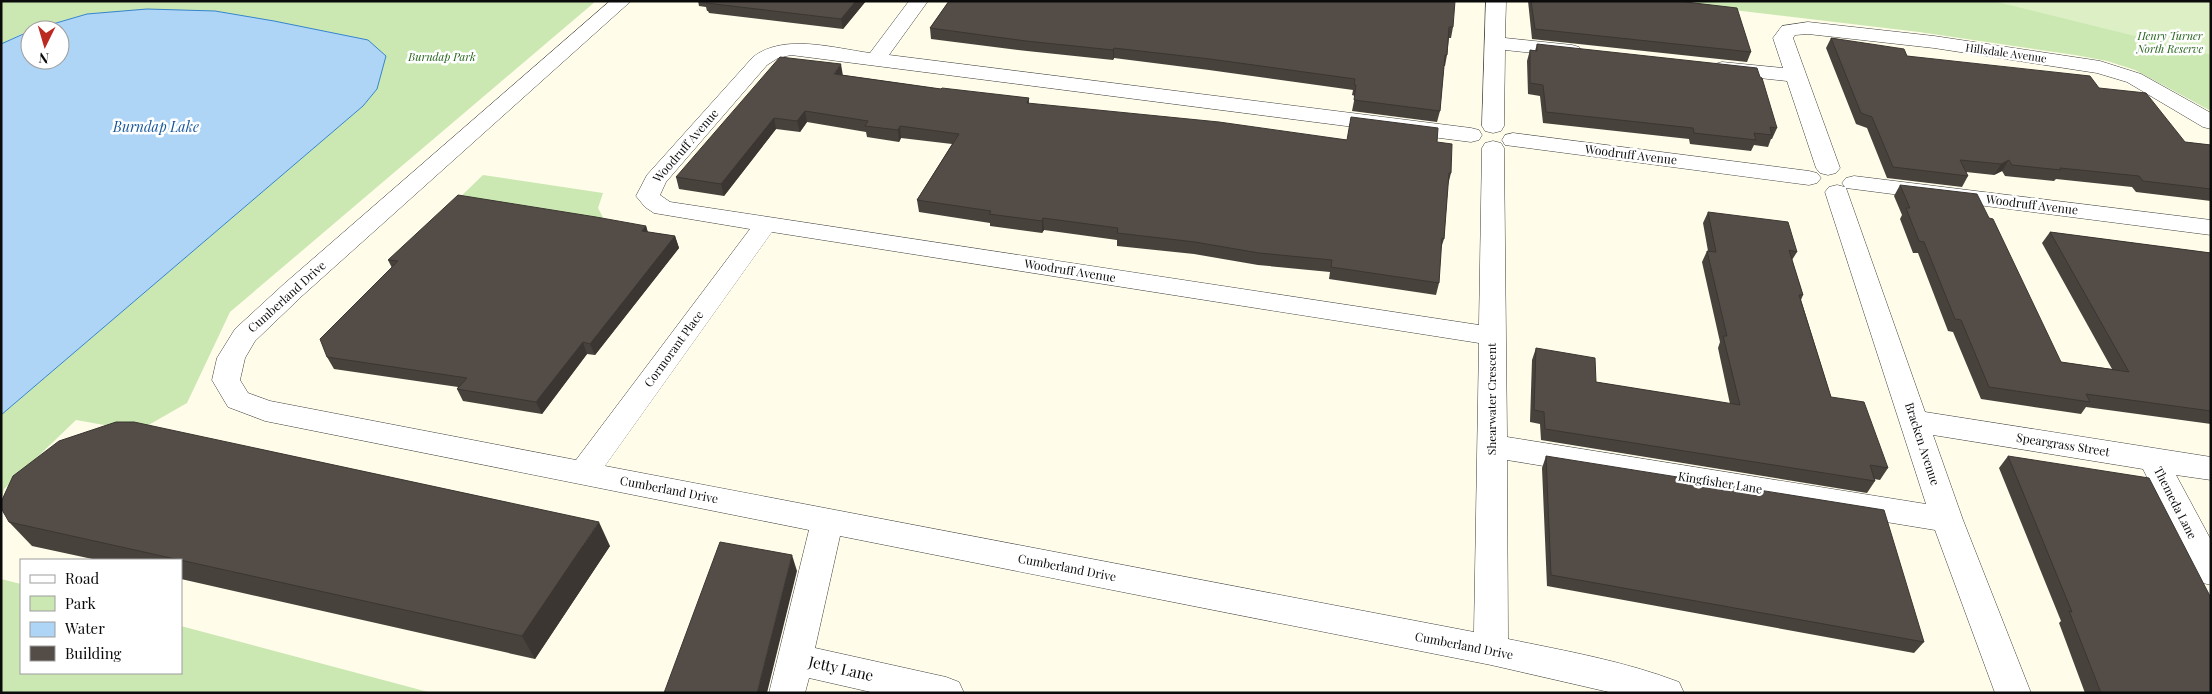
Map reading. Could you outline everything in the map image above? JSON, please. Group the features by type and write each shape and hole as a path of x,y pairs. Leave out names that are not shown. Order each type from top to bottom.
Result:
{"street":[{"name":"Cumberland Drive","path":"622,1 293,290 245,335 230,358 226,380 238,400 265,411 1491,650 1620,686 1666,693"},
{"path":"875,60 919,1"},
{"name":"Shearwater Crescent","path":"1491,650 1493,137 1496,1"},
{"name":"Hillsdale Avenue","path":"1789,30 1808,28 1934,42 2100,67 2134,78 2211,122"},
{"name":"Bracken Avenue","path":"1789,30 1784,38 1795,76 1947,520 2013,693"},
{"path":"1494,43 1590,53"},
{"name":"Woodruff Avenue","path":"1493,336 663,208 652,202 648,196 655,180 767,55 778,50 792,49 2211,228"},
{"path":"1706,66 1795,76"},
{"name":"Cormorant Place","path":"583,473 766,224"},
{"name":"Speargrass Street","path":"1914,421 2211,469"},
{"name":"Kingfisher Lane","path":"1492,446 1947,520"},
{"name":"Themeda Lane","path":"2153,460 2211,572"},
{"name":"Jetty Lane","path":"787,693 827,522"},
{"name":"Jetty Lane","path":"794,659 946,693"}],"green space":[{"name":"Burndap Park","path":"1,1 596,1 230,312 187,403 138,431 76,420 4,489 1,503 1,415 363,106 377,89 386,56 367,40 215,11 87,14 66,20 20,20 20,35 1,44"},
{"name":"Henry Turner North Reserve","path":"1657,1 2211,1 2211,111 2135,70 2107,61 1919,32"},
{"path":"1993,1 2211,1 2211,55 2208,54"},
{"path":"483,175 603,193 598,208 607,225 455,202"},
{"path":"1,579 20,584 20,674 182,674 182,626 432,693 1,693"}],"water":[{"name":"Burndap Lake","path":"147,9 215,11 368,40 386,56 377,89 363,106 1,415 1,44 20,35 20,70 70,70 70,20 66,20 87,14"}],"building":[{"path":"708,1 856,1 841,19 706,3"},
{"path":"949,1 1455,1 1453,27 1449,27 1447,55 1445,55 1440,111 1354,100 1355,79 1210,59 1114,48 1113,50 1026,41 930,28"},
{"path":"1531,1 1677,1 1737,8 1751,52 1535,29"},
{"path":"1831,38 1904,49 1907,56 2090,76 2099,88 2146,93 2185,142 2211,145 2211,189 2143,181 2139,176 2012,165 2009,160 2001,164 1960,160 1968,176 1893,167 1872,117 1861,113"},
{"path":"1537,44 1757,68 1762,78 1777,128 1770,127 1772,135 1754,133 1756,140 1694,133 1693,128 1546,112 1543,85 1530,83 1530,50 1537,51"},
{"path":"780,57 841,64 834,74 941,89 1029,98 1027,103 1219,122 1347,140 1351,117 1438,128 1437,142 1452,144 1451,173 1449,173 1439,283 1331,267 1332,260 1259,253 1195,242 1117,233 1118,228 1043,218 1042,221 989,214 991,211 917,200 959,134 900,126 898,130 865,126 868,121 805,111 797,121 774,118 721,184 676,177"},
{"path":"1900,185 1977,194 1989,218 1993,219 2061,362 2129,372 2050,232 2211,253 2211,411 2086,394 2090,402 1989,387 1961,320 1955,319 1924,242 1919,241 1906,208 1910,208"},
{"path":"458,195 646,226 642,231 675,236 590,344 583,342 536,402 457,389 467,378 327,357 320,339 398,261 388,260"},
{"path":"1708,212 1788,222 1797,252 1789,250 1803,295 1799,295 1831,397 1864,402 1888,468 1870,465 1875,481 1545,429 1544,412 1534,410 1536,348 1595,358 1596,382 1740,405 1723,336 1727,336 1707,251 1716,252"},
{"path":"116,422 134,422 599,522 522,636 9,522 1,508 1,502 13,476 59,441"},
{"path":"1546,456 1884,510 1924,642 1551,575"},
{"path":"2008,456 2149,478 2211,598 2211,693 2101,693 2069,611 2072,612"},
{"path":"720,542 792,555 757,693 664,693"}]}
